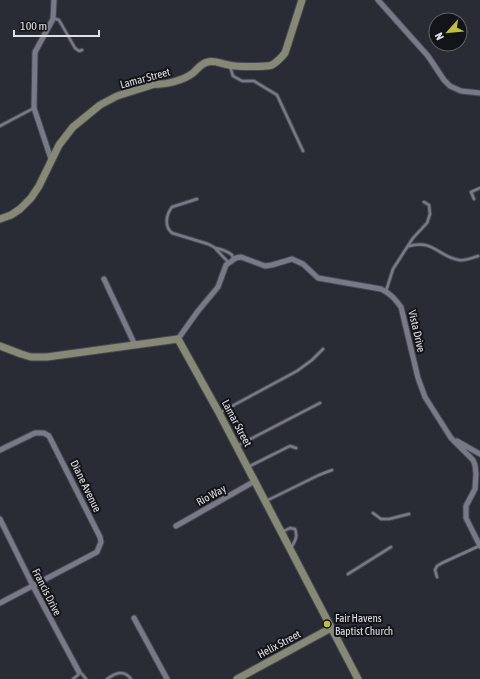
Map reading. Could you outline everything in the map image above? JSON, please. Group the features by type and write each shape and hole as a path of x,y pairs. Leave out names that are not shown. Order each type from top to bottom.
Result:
{"street":[{"path":"51,159 34,108 35,52 53,18 54,0"},
{"name":"Lamar Street","path":"0,219 11,215 20,209 30,198 39,186 59,145 73,127 100,105 117,96 155,84 159,85 187,77 199,66 208,62 218,62 230,66 270,66 280,59 285,53 302,0"},
{"path":"378,0 428,56 444,80 450,86 461,91 480,92"},
{"path":"0,346 21,354 41,357 178,339 218,287 226,265 241,257 266,266 292,259 303,264 318,278 386,291"},
{"path":"104,279 135,345"},
{"name":"Vista Drive","path":"386,291 401,307 420,384 425,397 451,438 476,465 475,489 466,506 466,518 480,546"},
{"name":"Lamar Street","path":"178,339 237,446 358,679"},
{"name":"Diane Avenue","path":"0,450 36,433 44,433 52,438 100,537 101,542 97,552 33,586"},
{"path":"451,438 480,454"},
{"name":"Rio Way","path":"176,526 255,482"},
{"name":"Francis Drive","path":"0,519 78,672"},
{"path":"0,603 33,586"},
{"path":"134,618 167,679"},
{"name":"Helix Street","path":"241,678 331,628"}],"lane":[{"path":"53,18 59,20 75,48 77,50 82,50"},
{"path":"230,66 233,76 242,81 254,81 277,95 303,152"},
{"path":"0,126 34,108"},
{"path":"474,199 471,192 480,188"},
{"path":"197,199 172,207 167,217 167,226 172,233 203,242 215,248 231,261 232,255 221,249 215,248"},
{"path":"386,291 392,269 429,218 429,205 424,202"},
{"path":"408,246 423,243 460,261 478,256"},
{"path":"218,411 222,412 287,377 312,360 323,349"},
{"path":"237,446 320,403"},
{"path":"248,467 290,446 296,448"},
{"path":"266,502 332,470"},
{"path":"374,513 381,519 390,519 409,514"},
{"path":"282,532 290,528 295,530 297,535 296,541 291,549"},
{"path":"437,576 435,570 437,566 480,546"},
{"path":"348,574 391,547"},
{"path":"74,679 78,675 78,672 86,679"},
{"path":"107,679 121,672 126,674 131,679"}],"place":[{"name":"Fair Havens Baptist Church","path":"327,624"}]}
